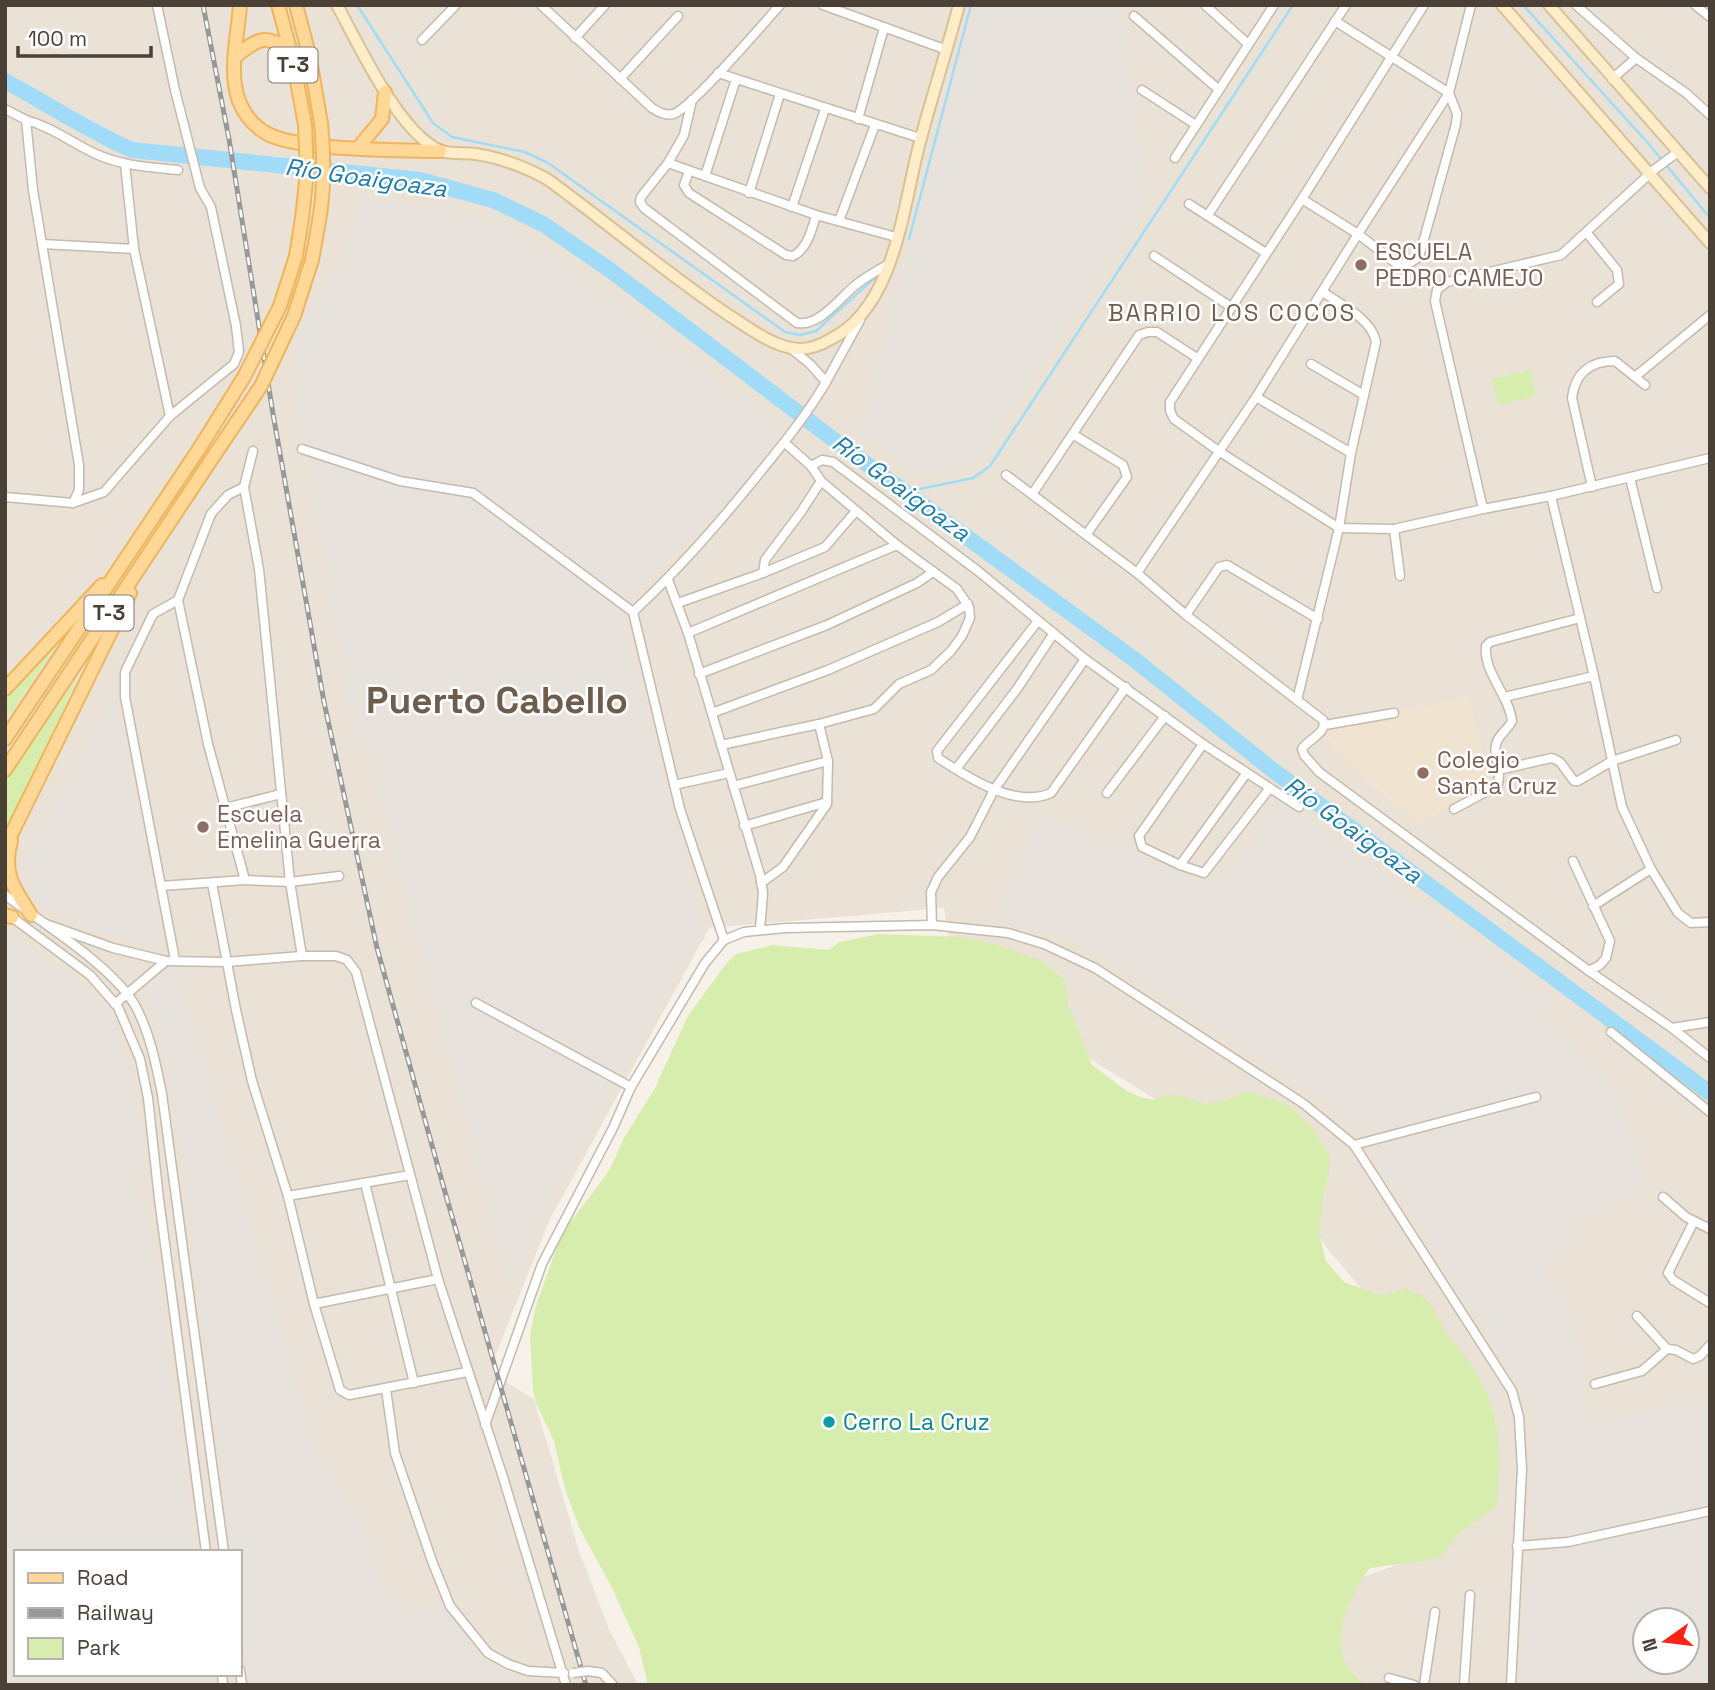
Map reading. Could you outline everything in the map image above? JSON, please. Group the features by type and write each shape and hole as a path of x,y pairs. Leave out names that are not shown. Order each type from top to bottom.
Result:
{"main road":[{"path":"236,57 240,5"},
{"name":"T-3","path":"5,739 199,449 244,377 280,306 296,256 307,173 304,125 290,50 278,5"},
{"name":"T-3","path":"5,770 261,386 294,316 312,260 324,188 321,123 309,54 296,5"},
{"path":"337,5 385,92 416,134 440,151 475,154 501,160 524,167 548,179 710,302 765,339 790,348 819,346 842,334 862,317 877,293 890,262 920,138 959,5"},
{"path":"1502,5 1652,171 1710,243"},
{"path":"1549,5 1674,154 1710,188"},
{"path":"236,57 251,44 262,39 271,40 290,50"},
{"name":"T-3","path":"236,57 235,76 239,100 251,121 267,134 291,142 440,151"},
{"path":"358,148 382,119 385,92"},
{"path":"5,847 158,538"},
{"path":"5,689 131,554"},
{"path":"13,830 6,858 8,872 13,886 31,915"}],"street":[{"path":"5,497 73,503 104,492 170,416 233,364 239,352 211,207 200,188 175,90 158,5"},
{"path":"541,5 652,108 662,114 674,114 692,100 780,5"},
{"path":"576,38 605,5"},
{"path":"822,5 947,50"},
{"path":"1205,5 1248,44"},
{"path":"1175,158 1274,5"},
{"path":"1208,215 1346,5"},
{"path":"1424,5 1170,402 1174,419 1220,452 1339,528 1394,529 1592,487 1710,458"},
{"path":"1137,573 1256,397 1449,93 1471,5"},
{"path":"1576,5 1636,58 1686,93 1710,115"},
{"path":"1695,5 1710,17"},
{"path":"422,40 451,7"},
{"path":"620,79 678,16"},
{"path":"1134,16 1218,89"},
{"path":"1302,199 1357,234 1397,264 1408,264 1419,257 1456,124 1457,114 1449,93 1335,21"},
{"path":"858,119 884,28"},
{"path":"1612,79 1636,58"},
{"path":"718,73 920,138"},
{"path":"705,176 736,79"},
{"path":"1142,90 1196,125"},
{"path":"749,192 780,94"},
{"path":"692,100 684,135 668,163 641,197 641,205 797,323 803,324 816,319 855,285 890,262"},
{"path":"5,109 97,154 125,164 178,170"},
{"path":"792,207 825,109"},
{"path":"26,120 33,190 79,465 79,490 73,503"},
{"path":"839,221 875,125"},
{"path":"1483,509 1435,301 1437,290 1447,282 1562,255 1652,171 1674,154"},
{"path":"668,163 816,215 896,237"},
{"path":"125,164 134,249 170,416"},
{"path":"690,171 684,185 689,193 786,255 793,256 799,252 812,229 816,215"},
{"path":"1188,204 1266,253"},
{"path":"1587,233 1617,270 1619,277 1619,284 1597,302"},
{"path":"42,244 134,249"},
{"path":"1154,256 1231,307"},
{"path":"1297,700 1339,528 1351,453 1376,342 1369,325 1323,292"},
{"path":"1636,376 1710,315"},
{"path":"633,612 699,548 785,443 814,402 862,317"},
{"path":"1033,493 1139,335 1157,332 1197,358"},
{"path":"790,348 810,364 826,382"},
{"path":"1592,487 1572,398 1574,383 1581,373 1599,361 1615,360 1645,385"},
{"path":"1311,364 1364,396"},
{"path":"1256,397 1351,453"},
{"path":"1074,435 1123,465 1126,470 1126,477 1086,534"},
{"path":"721,745 874,709 902,681 935,667 962,636 970,618 968,604 957,589 856,511 821,481 811,466 785,443"},
{"path":"302,449 400,481 473,493 633,612 680,809 724,940"},
{"path":"253,451 244,487 259,569 290,882 302,956"},
{"path":"811,466 822,460 832,462 978,571 1085,659 1246,774 1299,807"},
{"path":"1006,475 1137,573 1186,615 1321,718 1325,725"},
{"path":"1630,478 1657,588"},
{"path":"763,573 765,560 821,481"},
{"path":"244,487 228,495 211,514 178,600 208,744 245,880"},
{"path":"1551,496 1622,807 1651,869 1683,919 1697,924 1710,922"},
{"path":"678,603 763,573 825,547 856,511"},
{"path":"1394,529 1400,576"},
{"path":"688,633 897,545"},
{"path":"1186,615 1219,567 1227,565 1318,619"},
{"path":"699,674 827,625 917,583 933,572"},
{"path":"668,580 688,633 761,883 763,893 760,929"},
{"path":"171,961 161,886 125,697 125,672 153,614 178,600"},
{"path":"712,713 828,670 938,622 968,604"},
{"path":"1454,809 1494,788 1500,780 1495,753 1496,741 1512,721 1487,658 1485,649 1488,644 1580,618"},
{"path":"1038,621 937,751 938,758 994,790 1032,798 1051,793 1126,687"},
{"path":"956,769 1017,689 1054,633"},
{"path":"932,925 931,892 938,877 970,837 994,790 1085,659"},
{"path":"1504,697 1594,676"},
{"path":"1325,725 1394,713"},
{"path":"1107,793 1165,716"},
{"path":"761,883 783,867 827,802 828,761 819,724"},
{"path":"1325,725 1323,730 1301,749 1319,772 1710,1058"},
{"path":"1498,770 1552,758 1560,762 1574,781 1578,781 1612,761 1676,740"},
{"path":"1203,744 1139,836 1142,847 1200,873 1208,871 1269,789"},
{"path":"733,786 828,761"},
{"path":"674,785 729,773"},
{"path":"1180,865 1246,774"},
{"path":"225,808 281,794"},
{"path":"744,826 827,802"},
{"path":"1573,861 1610,941 1606,958 1589,971"},
{"path":"1593,906 1651,869"},
{"path":"161,886 245,880 290,882 339,876"},
{"path":"212,883 252,1081 288,1196 314,1304 340,1390 349,1395 467,1372"},
{"path":"5,895 99,965 136,1007 152,1047 162,1094 223,1550"},
{"path":"7,915 89,975 115,1004 140,1059 148,1098 206,1550"},
{"path":"46,924 113,948 171,961 226,962 336,956 347,960 356,972 438,1279 502,1474 566,1685"},
{"path":"485,1425 542,1264 613,1128 631,1087 705,963 724,940 760,929 932,925 1008,933 1044,944 1095,968 1304,1104 1354,1145 1513,1391 1519,1417 1522,1469 1511,1685"},
{"path":"115,1004 171,961"},
{"path":"476,1003 631,1087"},
{"path":"1672,1028 1710,1022"},
{"path":"1611,1032 1710,1112"},
{"path":"1354,1145 1536,1097"},
{"path":"288,1196 410,1175"},
{"path":"157,1184 174,1181"},
{"path":"365,1183 414,1383"},
{"path":"1663,1197 1693,1221 1710,1229"},
{"path":"1693,1221 1668,1273 1673,1280 1710,1303"},
{"path":"314,1304 438,1279"},
{"path":"171,1293 187,1288"},
{"path":"1637,1317 1667,1349 1676,1350 1692,1359 1700,1356 1710,1345"},
{"path":"1595,1384 1642,1371 1667,1349"},
{"path":"386,1389 396,1453 432,1562 450,1606 488,1653 508,1664 528,1671 602,1673 613,1685"},
{"path":"192,1450 209,1447"},
{"path":"196,1482 214,1480"},
{"path":"1517,1545 1568,1542 1710,1511"},
{"path":"1464,1685 1470,1595"},
{"path":"1424,1685 1435,1612"},
{"path":"1389,1678 1414,1685"}],"shaded area":[{"path":"5,5 1710,5 1710,1685 1335,1685 1332,1651 1352,1581 1433,1548 1456,1400 1326,1247 1296,1197 1189,1120 1020,1016 956,984 944,908 709,928 549,1221 494,1359 493,1374 534,1399 579,1551 609,1629 638,1685 5,1685"},
{"path":"974,5 1121,5 1146,203 982,450 959,467 915,472 861,432"},
{"path":"361,196 451,213 488,224 535,247 795,438 629,594 620,612 705,939 686,954 604,1099 547,1201 511,1284 393,847 370,743 358,744 303,431 292,333 346,259"},
{"path":"115,693 165,944 118,938 69,920 38,903 30,894 25,881 27,855"},
{"name":"Colegio Santa Cruz","path":"1469,697 1491,786 1418,824 1342,759 1321,728"},
{"path":"1285,803 1554,1003 1541,1018 1599,1069 1615,1088 1647,1183 1579,1222 1544,1270 1578,1325 1586,1407 1589,1419 1595,1424 1710,1399 1710,1685 1520,1685 1527,1565 1540,1557 1542,1530 1533,1524 1531,1517 1536,1417 1534,1405 1378,1160 1378,1152 1385,1143 1374,1120 1355,1124 1342,1111 1147,980 1064,936 1000,916 1037,815 1219,887"},
{"path":"5,930 79,980 107,1016 119,1038 144,1141 135,1179 134,1204 148,1208 195,1550 14,1550 14,1676 212,1676 213,1685 5,1685"},
{"path":"175,961 320,1461 378,1552 366,1556 406,1617 443,1605 472,1652 491,1668 510,1673 545,1673 553,1676 556,1685 249,1685 242,1627 242,1550 232,1550 173,1097 143,982 151,972"}],"green space":[{"path":"1530,370 1536,396 1498,405 1492,379"},
{"path":"71,625 5,721 5,691"},
{"path":"94,639 9,832 5,839 5,780"},
{"path":"879,934 962,937 1002,946 1041,961 1064,979 1069,1007 1092,1065 1127,1091 1140,1097 1153,1100 1166,1095 1180,1096 1206,1104 1247,1092 1285,1103 1316,1132 1329,1157 1319,1233 1326,1261 1344,1282 1382,1296 1406,1288 1423,1297 1468,1361 1488,1396 1497,1431 1499,1467 1496,1507 1459,1533 1440,1558 1370,1568 1346,1612 1341,1644 1344,1659 1352,1673 1366,1685 648,1685 639,1647 611,1586 579,1527 565,1489 554,1441 536,1403 530,1336 535,1309 562,1233 609,1171 625,1136 654,1090 688,1016 726,964 736,954 773,945 829,950 839,942"}],"waterway":[{"path":"357,5 433,123 452,137 525,152 548,163 785,332 800,335 816,331 879,274"},
{"path":"909,239 971,5"},
{"path":"905,492 973,478 990,466 1293,5"},
{"path":"1523,5 1647,142 1710,218"},
{"name":"Río Goaigoaza","path":"5,81 132,150 420,180 493,200 543,224 610,270 838,443 1135,660 1270,768 1710,1093"}],"railway":[{"path":"203,5 229,139 273,414 324,702 377,948 586,1685"}],"place":[{"name":"ESCUELA PEDRO CAMEJO","path":"1361,265"},
{"name":"Colegio Santa Cruz","path":"1423,773"},
{"name":"Escuela Emelina Guerra","path":"203,827"},
{"name":"Cerro La Cruz","path":"829,1422"}],"district":[{"name":"BARRIO LOS COCOS","path":"1232,313"},
{"name":"Puerto Cabello","path":"497,700"}]}
